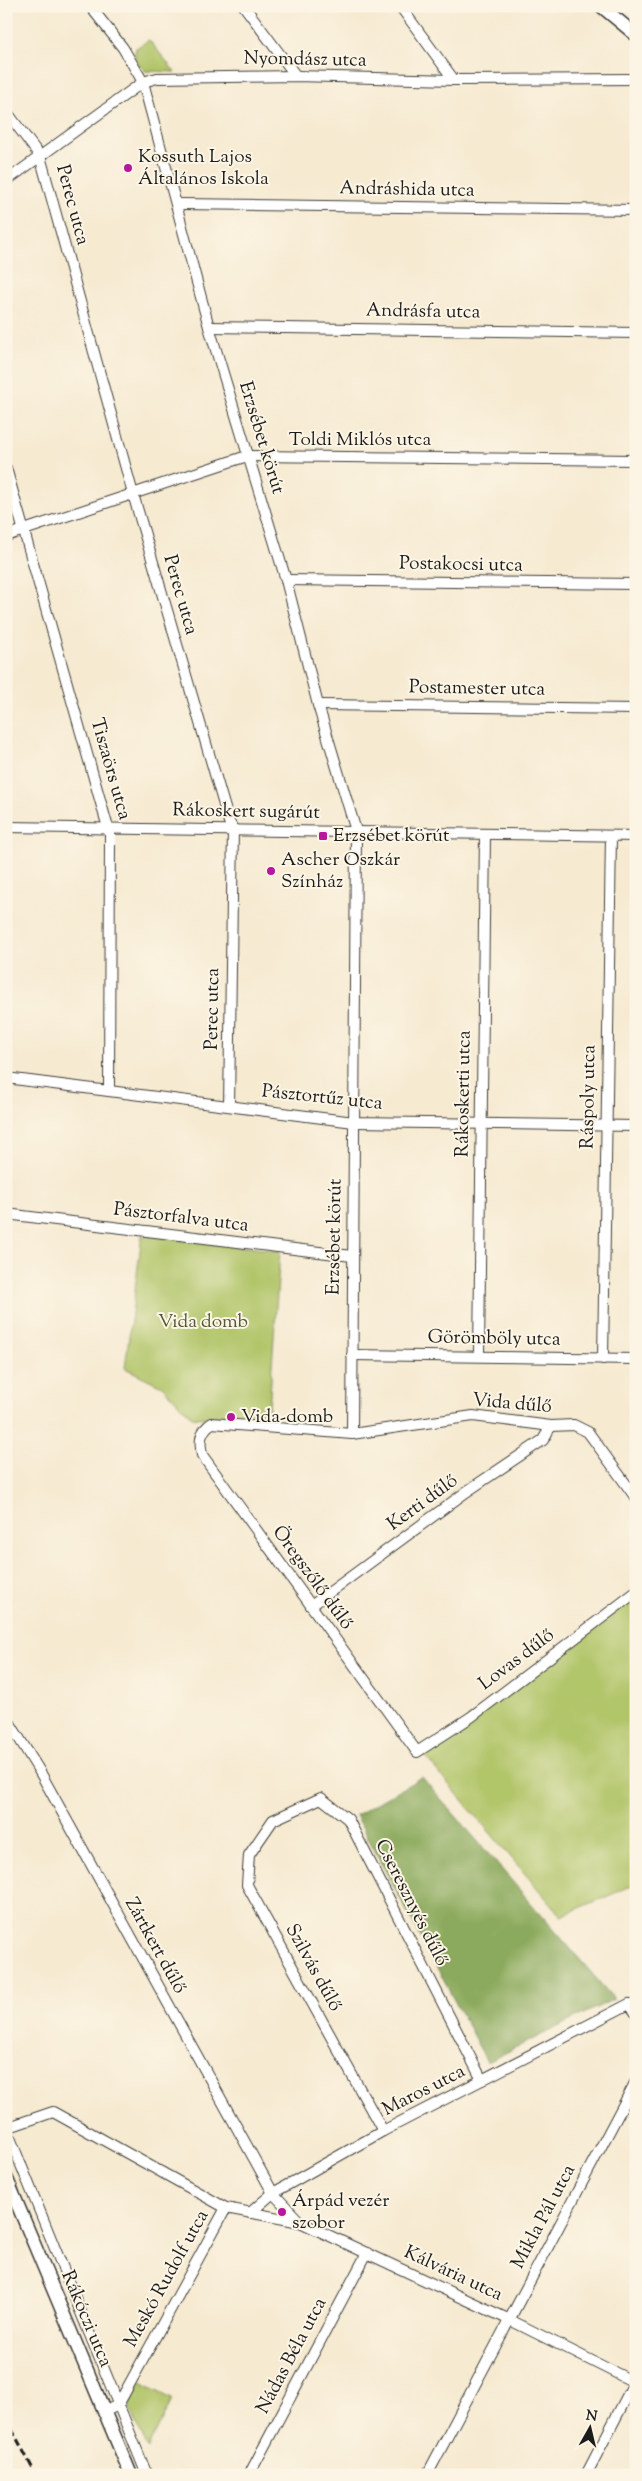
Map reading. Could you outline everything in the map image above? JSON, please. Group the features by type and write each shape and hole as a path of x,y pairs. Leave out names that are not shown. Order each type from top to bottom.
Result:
{"main road":[{"path":"606,8 636,36"},
{"name":"Rákóczi utca","path":"6,2177 131,2475"}],"street":[{"name":"Erzsébet körút","path":"90,6 122,48 143,82 178,204 209,326 286,580 318,705 356,831 352,1434"},
{"path":"244,6 296,76"},
{"path":"400,6 454,80"},
{"name":"Nyomdász utca","path":"6,181 143,82 173,76 296,76 454,80 636,79"},
{"name":"Perec utca","path":"6,111 40,156 132,494 229,822 234,829 229,1106"},
{"name":"Andráshida utca","path":"178,204 636,210"},
{"name":"Andrásfa utca","path":"209,326 636,333"},
{"name":"Toldi Miklós utca","path":"6,536 247,456 636,460"},
{"name":"Tiszaörs utca","path":"6,468 111,842 109,1090"},
{"name":"Postakocsi utca","path":"286,580 636,584"},
{"name":"Postamester utca","path":"318,705 636,709"},
{"name":"Rákoskert sugárút","path":"6,827 636,836"},
{"name":"Rákoskerti utca","path":"479,1355 485,834"},
{"name":"Ráspoly utca","path":"603,1358 611,836"},
{"name":"Pásztortűz utca","path":"6,1078 354,1122 636,1126"},
{"name":"Pásztorfalva utca","path":"6,1214 352,1256"},
{"name":"Görömböly utca","path":"352,1355 479,1355 636,1359"},
{"name":"Vida dűlő","path":"212,1423 352,1434 473,1416 551,1426 574,1425 588,1432 636,1498"},
{"name":"Öregszőlő dűlő","path":"212,1423 206,1427 201,1435 202,1455 417,1752"},
{"name":"Kerti dűlő","path":"311,1606 466,1492 543,1440 551,1426"},
{"name":"Lovas dűlő","path":"417,1752 471,1717 636,1592"},
{"name":"Zártkert dűlő","path":"6,1717 40,1772 273,2193"},
{"name":"Cseresznyés dűlő","path":"273,1820 321,1798 348,1819 482,2080"},
{"name":"Szilvás dűlő","path":"273,1820 249,1855 247,1885 383,2131"},
{"name":"Maros utca","path":"250,2213 273,2193 383,2131 629,2004 636,2013"},
{"name":"Mikla Pál utca","path":"427,2475 636,2081"},
{"name":"Kálvária utca","path":"6,2128 52,2112 226,2208 300,2222 510,2320 635,2381"},
{"path":"6,2128 147,2475"},
{"path":"273,2193 300,2222"},
{"name":"Meskó Rudolf utca","path":"118,2405 226,2208"},
{"name":"Nádas Béla utca","path":"249,2475 367,2253"},
{"path":"586,2475 635,2381"},
{"path":"104,2412 118,2405"}],"green space":[{"path":"149,40 175,72 145,71 140,66 135,55 136,48"},
{"name":"Vida domb","path":"142,1235 280,1251 268,1423 192,1417 162,1386 125,1368"},
{"path":"636,1596 636,1884 561,1916 422,1753"},
{"path":"422,1777 614,1999 487,2062 356,1815"},
{"path":"139,2382 172,2399 148,2449 129,2406"}],"railway":[{"path":"6,2418 36,2475"}],"place":[{"name":"Kossuth Lajos Általános Iskola","path":"128,168"},
{"name":"Erzsébet körút","path":"323,836"},
{"name":"Ascher Oszkár Színház","path":"271,871"},
{"name":"Vida-domb","path":"231,1417"},
{"name":"Árpád vezér szobor","path":"282,2212"}]}
